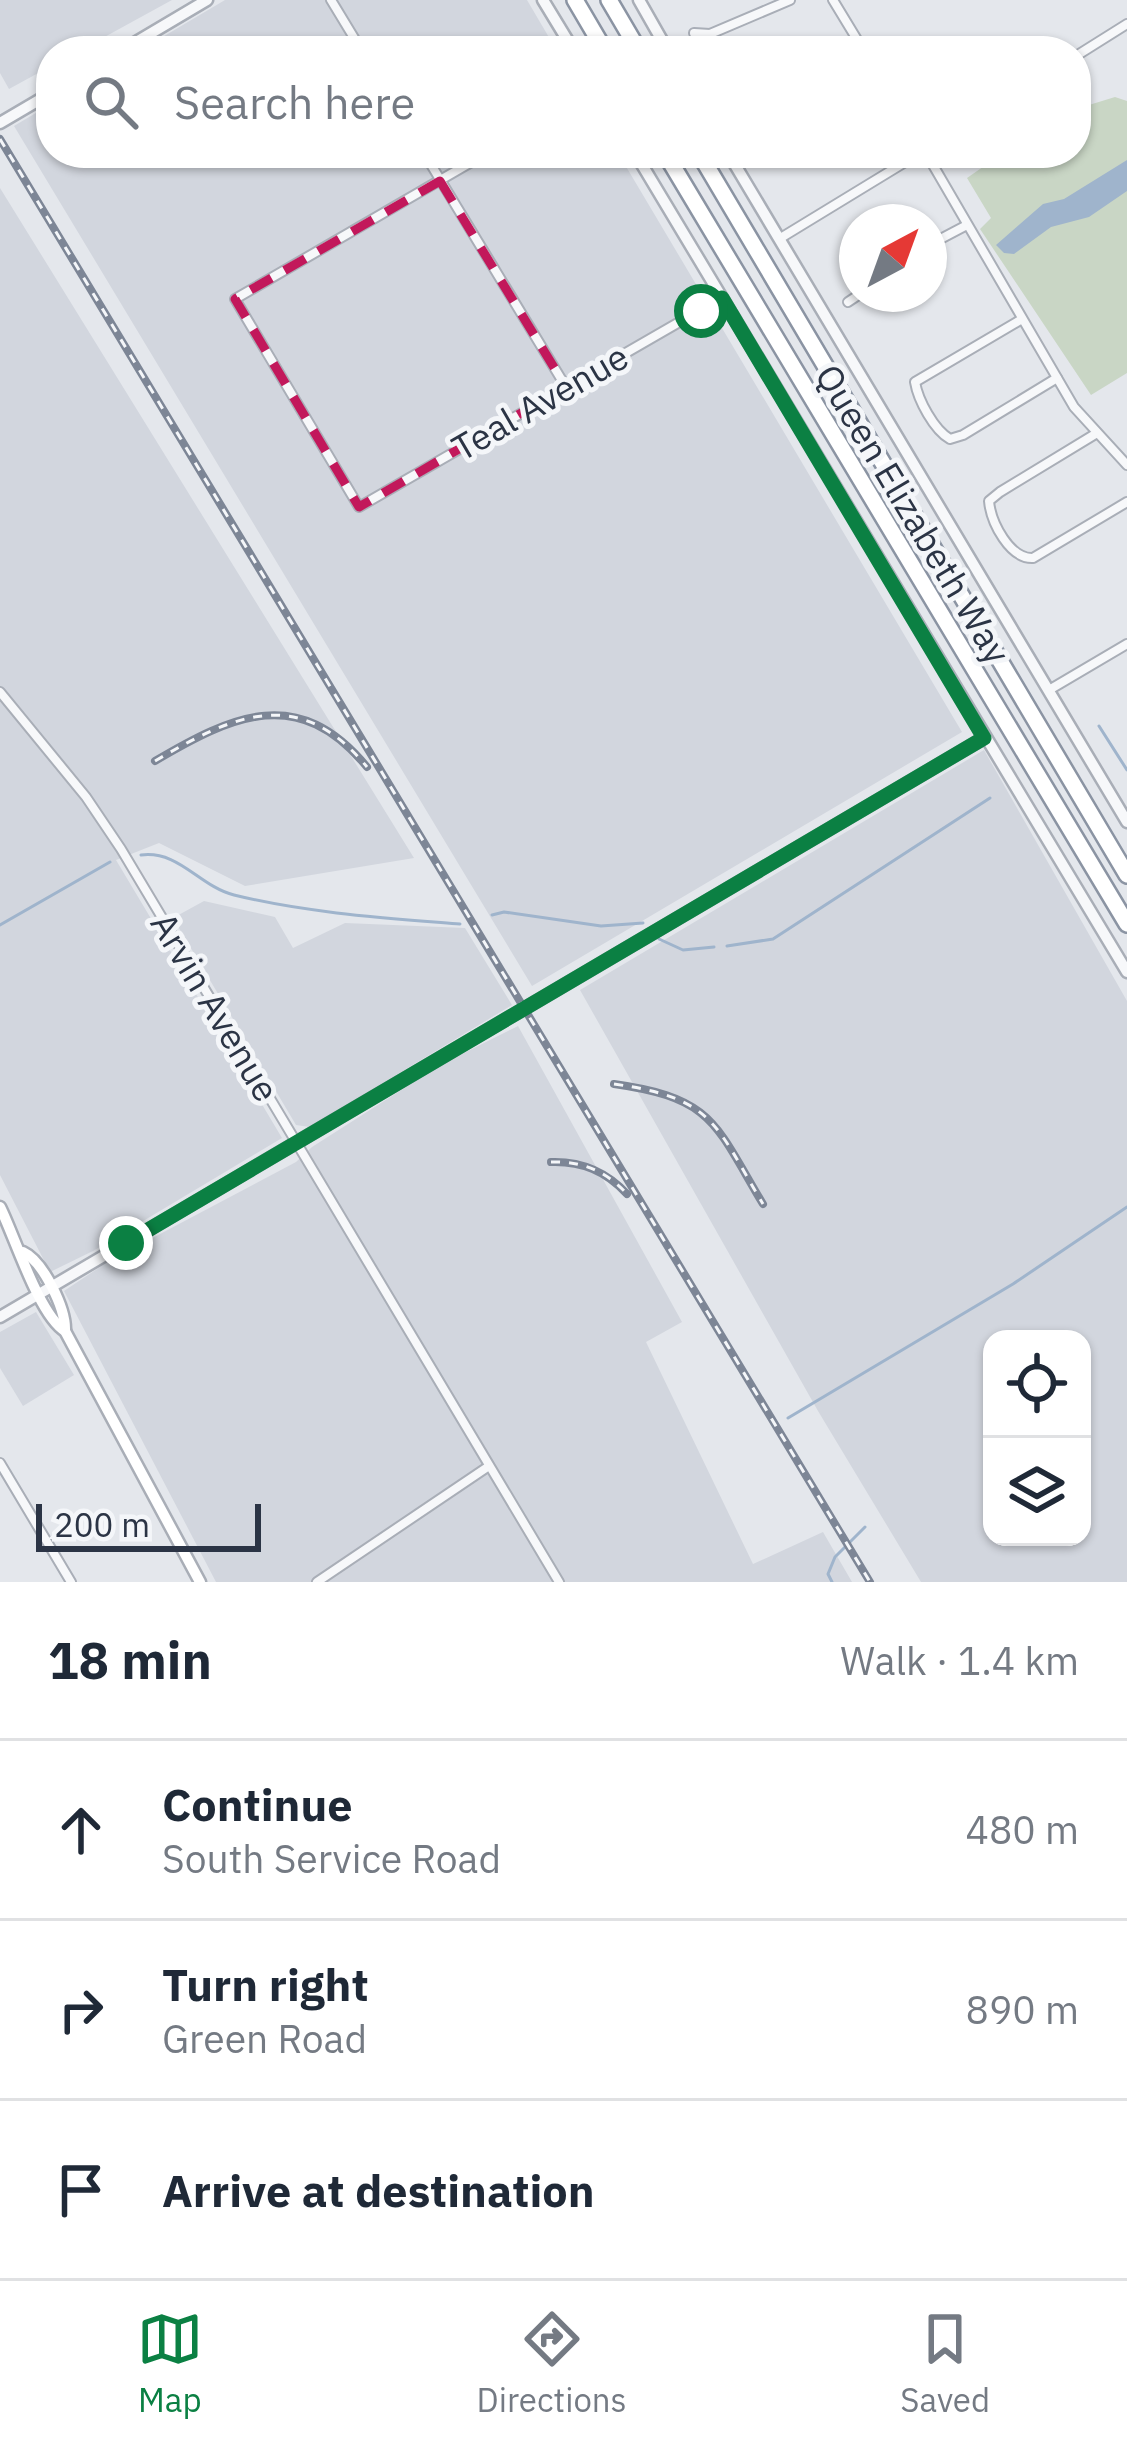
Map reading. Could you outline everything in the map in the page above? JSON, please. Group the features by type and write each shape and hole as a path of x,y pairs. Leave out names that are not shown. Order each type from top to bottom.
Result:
{"highway":[{"path":"575,0 596,36"},
{"path":"609,0 630,36"},
{"name":"Queen Elizabeth Way","path":"674,168 1127,924"},
{"name":"Queen Elizabeth Way","path":"709,168 1127,875"}],"main road":[{"path":"0,1207 23,1252 22,1262 44,1290 57,1327 65,1331 200,1582"}],"street":[{"path":"147,36 207,0"},
{"path":"332,0 353,36"},
{"path":"543,0 565,36"},
{"path":"639,0 659,36"},
{"path":"694,33 710,34 790,0"},
{"path":"833,0 855,36"},
{"path":"1091,47 1127,24"},
{"path":"0,123 36,102"},
{"path":"433,168 566,387"},
{"path":"440,181 462,168"},
{"path":"644,168 1127,972"},
{"path":"737,168 1127,822"},
{"path":"778,239 898,168"},
{"path":"932,168 1074,406 1127,465"},
{"name":"Teal Avenue","path":"440,181 235,299 359,507 722,298"},
{"path":"947,236 967,225"},
{"path":"1022,319 915,382 941,434 950,439 963,435 1058,378"},
{"path":"1098,432 1000,492 989,501 990,512 1022,559 1033,558 1127,502"},
{"path":"1049,690 1127,644"},
{"name":"Arvin Avenue","path":"0,692 86,796 121,850 559,1582"},
{"path":"0,1317 984,738"},
{"path":"0,1463 71,1582"},
{"path":"317,1582 489,1466"}],"highlighted area":[{"path":"440,181 566,387 359,507 235,299"}],"shaded area":[{"path":"0,0 172,0 106,36 36,36 36,74 9,89 0,73"},
{"path":"225,0 527,0 548,36 164,36"},
{"path":"36,113 36,163 14,126"},
{"path":"39,168 627,168 962,732 532,986"},
{"path":"0,188 414,858 245,886 159,843 116,860 282,1138 50,1272 0,1175"},
{"path":"984,750 1127,1001 1127,1582 921,1582 818,1411 580,990"},
{"path":"204,901 275,917 293,948 345,923 465,928 512,1005 310,1127 296,1125 173,918"},
{"path":"518,1026 682,1322 646,1342 753,1564 823,1532 852,1582 216,1582 64,1291 109,1261 296,1162 442,1064"},
{"path":"36,1312 74,1375 23,1406 0,1368 0,1332"}],"green space":[{"path":"1115,97 1127,101 1127,373 1091,395 980,229 991,218 967,178 981,168 1091,168 1091,104"}],"water":[{"path":"1127,160 1127,191 1089,217 1051,227 1014,254 996,245 1043,204 1064,199"}],"waterway":[{"path":"1099,726 1127,770"},
{"path":"727,946 773,939 990,798"},
{"path":"141,855 167,858 234,895 346,914 460,924"},
{"path":"0,925 110,862"},
{"path":"492,915 504,912 601,926 643,923"},
{"path":"659,939 683,950 714,947"},
{"path":"788,1418 1013,1284 1127,1207"},
{"path":"832,1582 828,1574 835,1557 865,1527"}],"railway":[{"path":"0,139 870,1582"},
{"path":"155,761 238,721 291,716 342,741 367,767"},
{"path":"614,1084 673,1097 708,1119 763,1204"},
{"path":"551,1162 593,1169 627,1194"}],"route":[{"path":"126,1243 984,738 722,298 701,311"}]}
